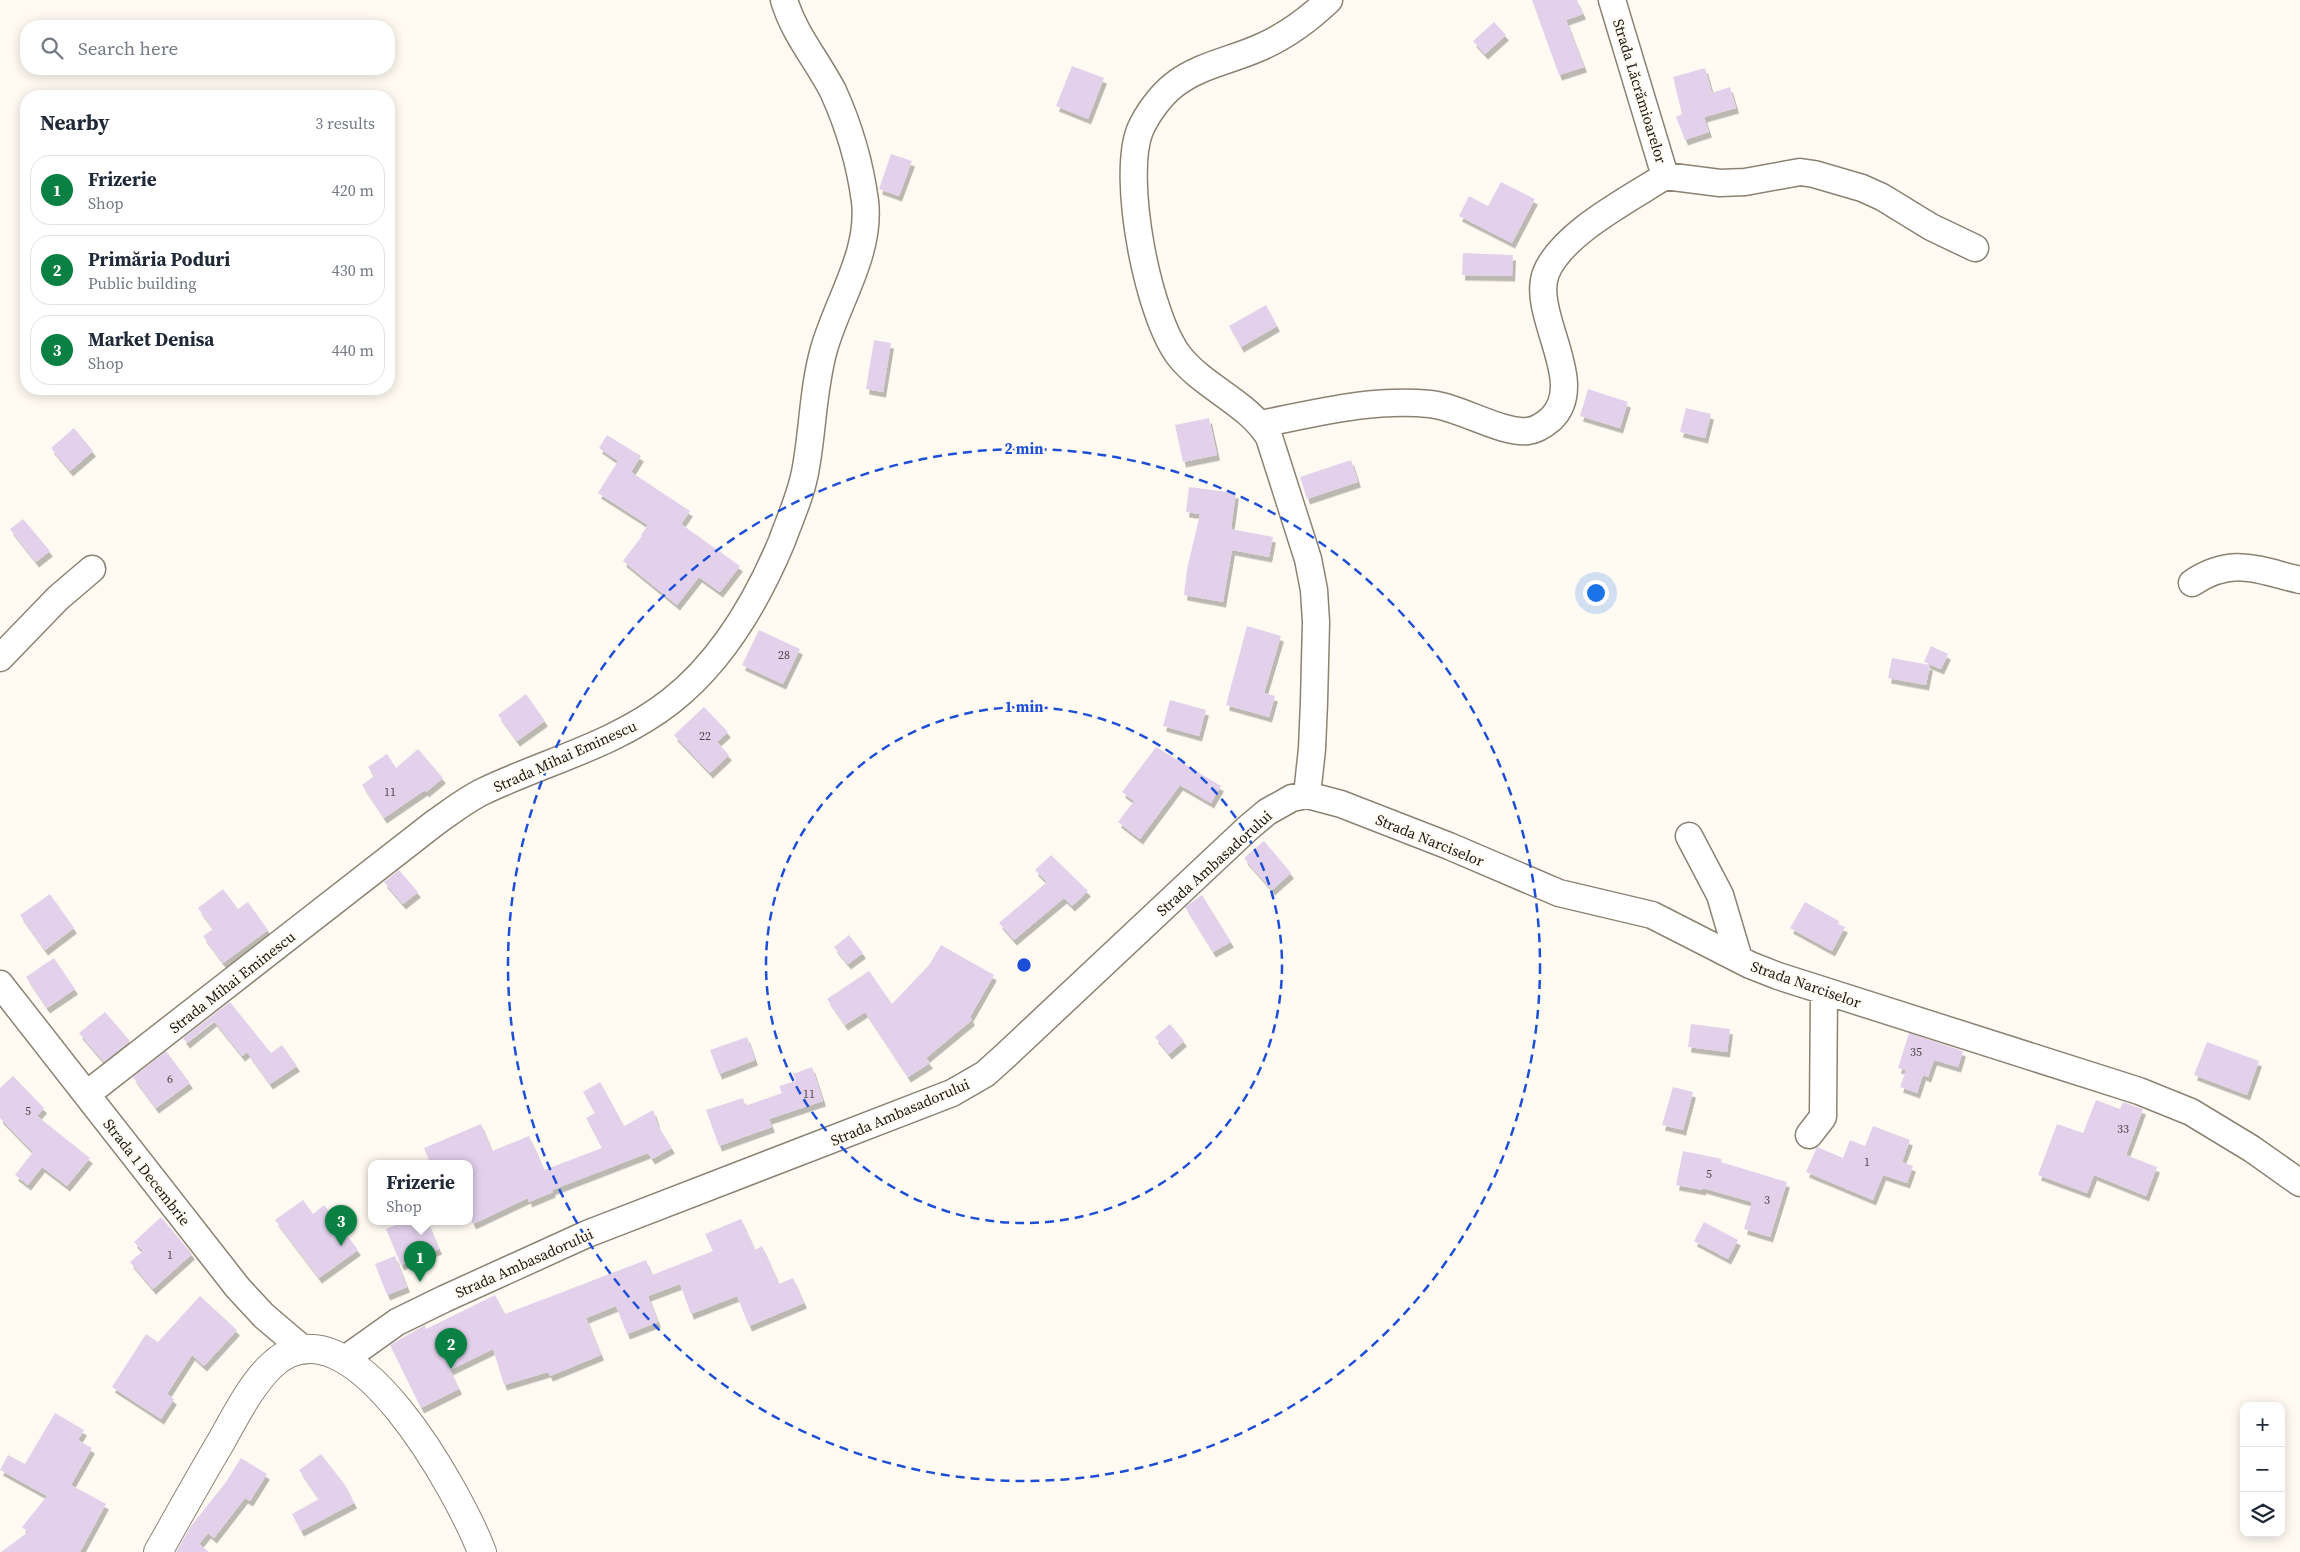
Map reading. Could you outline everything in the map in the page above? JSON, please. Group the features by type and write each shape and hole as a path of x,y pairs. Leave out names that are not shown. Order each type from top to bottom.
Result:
{"main road":[{"path":"158,1552 238,1411 259,1381 273,1364 288,1354 304,1350 332,1352 345,1359 362,1371 388,1397 425,1445 455,1494 482,1552"}],"street":[{"name":"Strada Mihai Eminescu","path":"86,1094 436,822 471,798 629,730 652,715 693,682 714,660 751,607 772,566 800,494 823,350 861,252 866,227 862,189 845,125 832,90 795,31 784,0"},
{"path":"1307,795 1312,748 1316,622 1314,590 1308,559 1269,437 1260,424 1194,373 1168,340 1146,273 1135,197 1133,167 1140,130 1155,106 1173,85 1194,72 1262,47 1286,34 1329,0"},
{"name":"Strada Lăcrămioarelor","path":"1260,424 1358,405 1408,402 1457,409 1511,430 1528,431 1543,426 1555,414 1562,399 1563,379 1543,294 1545,275 1551,262 1565,245 1592,223 1665,176 1612,0"},
{"path":"1665,176 1720,183 1800,172 1814,174 1862,188 1882,197 1931,227 1975,248"},
{"path":"2192,583 2206,573 2231,567 2252,569 2300,580"},
{"path":"0,658 58,598 92,569"},
{"name":"Strada Narciselor","path":"1307,795 1341,804 1449,846 1559,893 1652,915 1739,959 1778,976 2129,1088 2191,1112 2300,1183"},
{"name":"Strada Ambasadorului","path":"345,1359 396,1322 586,1234 859,1131 952,1093 969,1084 985,1074 1024,1039 1248,828 1281,804 1292,798 1307,795"},
{"path":"1689,836 1720,896 1739,959"},
{"name":"Strada 1 Decembrie","path":"0,984 238,1288 264,1316 304,1350"},
{"path":"1809,1135 1823,1117 1824,992"}],"building":[{"path":"1532,0 1577,0 1583,14 1566,20 1584,67 1559,75"},
{"path":"1494,22 1506,35 1485,54 1473,41"},
{"path":"1072,66 1104,78 1088,119 1056,106"},
{"path":"1705,68 1712,93 1730,87 1736,108 1704,117 1709,132 1685,140 1676,117 1682,114 1673,77"},
{"path":"891,154 912,161 899,196 879,189"},
{"path":"1501,182 1535,199 1512,243 1459,216 1469,196 1488,206"},
{"path":"1463,253 1513,255 1512,276 1462,275"},
{"path":"1266,305 1277,326 1241,347 1229,326"},
{"path":"874,340 891,343 883,392 866,389"},
{"path":"1588,389 1628,402 1620,428 1580,416"},
{"path":"1686,408 1711,414 1705,438 1680,432"},
{"path":"1209,418 1217,455 1183,462 1175,425"},
{"path":"74,428 93,451 70,471 51,448"},
{"path":"607,435 641,456 631,472 690,511 681,524 740,566 720,592 699,577 677,605 623,561 648,525 598,493 618,461 599,448"},
{"path":"1351,460 1358,482 1307,499 1300,477"},
{"path":"1189,487 1236,493 1231,529 1273,537 1269,557 1232,550 1223,602 1184,595 1187,569 1200,514 1186,512"},
{"path":"23,519 50,551 36,562 10,529"},
{"path":"1247,626 1281,636 1264,693 1275,696 1269,717 1226,705"},
{"path":"759,630 800,649 783,684 742,665"},
{"path":"1931,646 1948,654 1941,669 1924,662"},
{"path":"1892,658 1930,665 1926,685 1888,678"},
{"path":"526,694 545,721 517,741 498,715"},
{"path":"1170,700 1206,710 1199,736 1163,726"},
{"path":"704,707 728,732 717,742 729,755 710,773 674,735"},
{"path":"1156,747 1221,786 1211,803 1180,785 1140,839 1118,822 1134,801 1122,792"},
{"path":"418,749 443,778 426,792 425,790 384,818 362,785 374,776 368,767 387,754 396,768"},
{"path":"1264,841 1291,873 1272,890 1244,858"},
{"path":"1051,855 1088,891 1072,906 1064,898 1014,940 999,923 1047,882 1035,870"},
{"path":"399,870 418,892 403,904 384,882"},
{"path":"223,889 238,909 248,902 268,930 223,963 203,936 213,929 198,908"},
{"path":"50,894 74,928 45,950 20,915"},
{"path":"1202,895 1231,942 1213,952 1185,907"},
{"path":"1805,902 1839,921 1838,924 1845,927 1832,951 1790,928"},
{"path":"849,935 863,953 848,964 834,947"},
{"path":"941,945 994,975 970,1017 972,1020 926,1058 930,1063 908,1077 865,1012 845,1025 827,999 869,971 892,1004 929,965"},
{"path":"54,958 75,989 47,1008 26,977"},
{"path":"230,1002 271,1053 282,1045 297,1066 270,1084 247,1052 242,1056 214,1021 187,1043 183,1038"},
{"path":"105,1012 130,1041 104,1062 79,1033"},
{"path":"1170,1024 1184,1041 1169,1054 1155,1037"},
{"path":"1691,1024 1730,1029 1727,1052 1688,1047"},
{"path":"1909,1033 1963,1051 1958,1067 1934,1060 1928,1077 1923,1075 1917,1093 1900,1087 1906,1070 1898,1068"},
{"path":"747,1037 755,1060 719,1074 710,1050"},
{"path":"2207,1042 2259,1061 2247,1095 2194,1075"},
{"path":"166,1051 190,1083 156,1108 133,1077"},
{"path":"812,1067 823,1101 769,1119 772,1127 719,1146 706,1110 743,1098 745,1106 782,1093 779,1086 796,1081 793,1074"},
{"path":"13,1076 44,1108 37,1116 90,1158 67,1186 42,1167 28,1185 15,1175 33,1152 0,1118 0,1088"},
{"path":"600,1082 624,1126 653,1110 658,1126 672,1148 652,1159 648,1153 552,1190 553,1192 529,1202 528,1198 473,1224 473,1160 429,1160 424,1148 481,1124 492,1151 529,1136 544,1170 602,1148 586,1118 595,1113 583,1092"},
{"path":"1673,1087 1693,1092 1683,1130 1662,1125"},
{"path":"2096,1100 2120,1109 2123,1102 2143,1109 2126,1155 2157,1167 2146,1196 2094,1175 2087,1193 2038,1175 2057,1124 2083,1133"},
{"path":"1873,1126 1910,1140 1902,1162 1913,1166 1907,1183 1883,1175 1873,1200 1806,1172 1817,1147 1843,1158 1850,1140 1865,1146"},
{"path":"1683,1151 1722,1159 1721,1162 1787,1182 1770,1237 1744,1229 1752,1202 1703,1188 1703,1190 1676,1185"},
{"path":"303,1200 313,1214 324,1205 358,1250 319,1278 275,1220"},
{"path":"161,1217 192,1254 153,1289 130,1262 143,1251 134,1242"},
{"path":"741,1219 755,1250 762,1246 779,1284 793,1278 804,1303 749,1326 737,1296 691,1314 680,1284 648,1296 658,1322 627,1334 616,1306 586,1318 601,1355 550,1376 548,1372 504,1385 493,1349 450,1370 459,1389 421,1408 390,1345 425,1325 426,1329 495,1295 505,1314 646,1260 652,1275 713,1251 705,1234"},
{"path":"1704,1222 1738,1240 1728,1259 1694,1241"},
{"path":"396,1225 429,1225 439,1249 401,1265 386,1229"},
{"path":"395,1256 407,1287 387,1295 375,1264"},
{"path":"200,1296 237,1330 204,1366 192,1355 167,1394 174,1399 161,1419 112,1387 146,1334 158,1342"},
{"path":"55,1413 84,1430 78,1440 92,1448 71,1485 106,1504 80,1552 1,1552 28,1532 22,1527 47,1496 0,1470 8,1455 25,1464"},
{"path":"321,1454 345,1485 354,1503 301,1531 292,1514 319,1499 299,1470"},
{"path":"241,1458 267,1474 250,1501 245,1498 214,1538 208,1533 199,1544 209,1552 176,1552 191,1526 226,1482"}],"place":[{"name":"Market Denisa","path":"341,1246"},
{"name":"Frizerie","path":"420,1282"},
{"name":"Primăria Poduri","path":"451,1369"}]}
